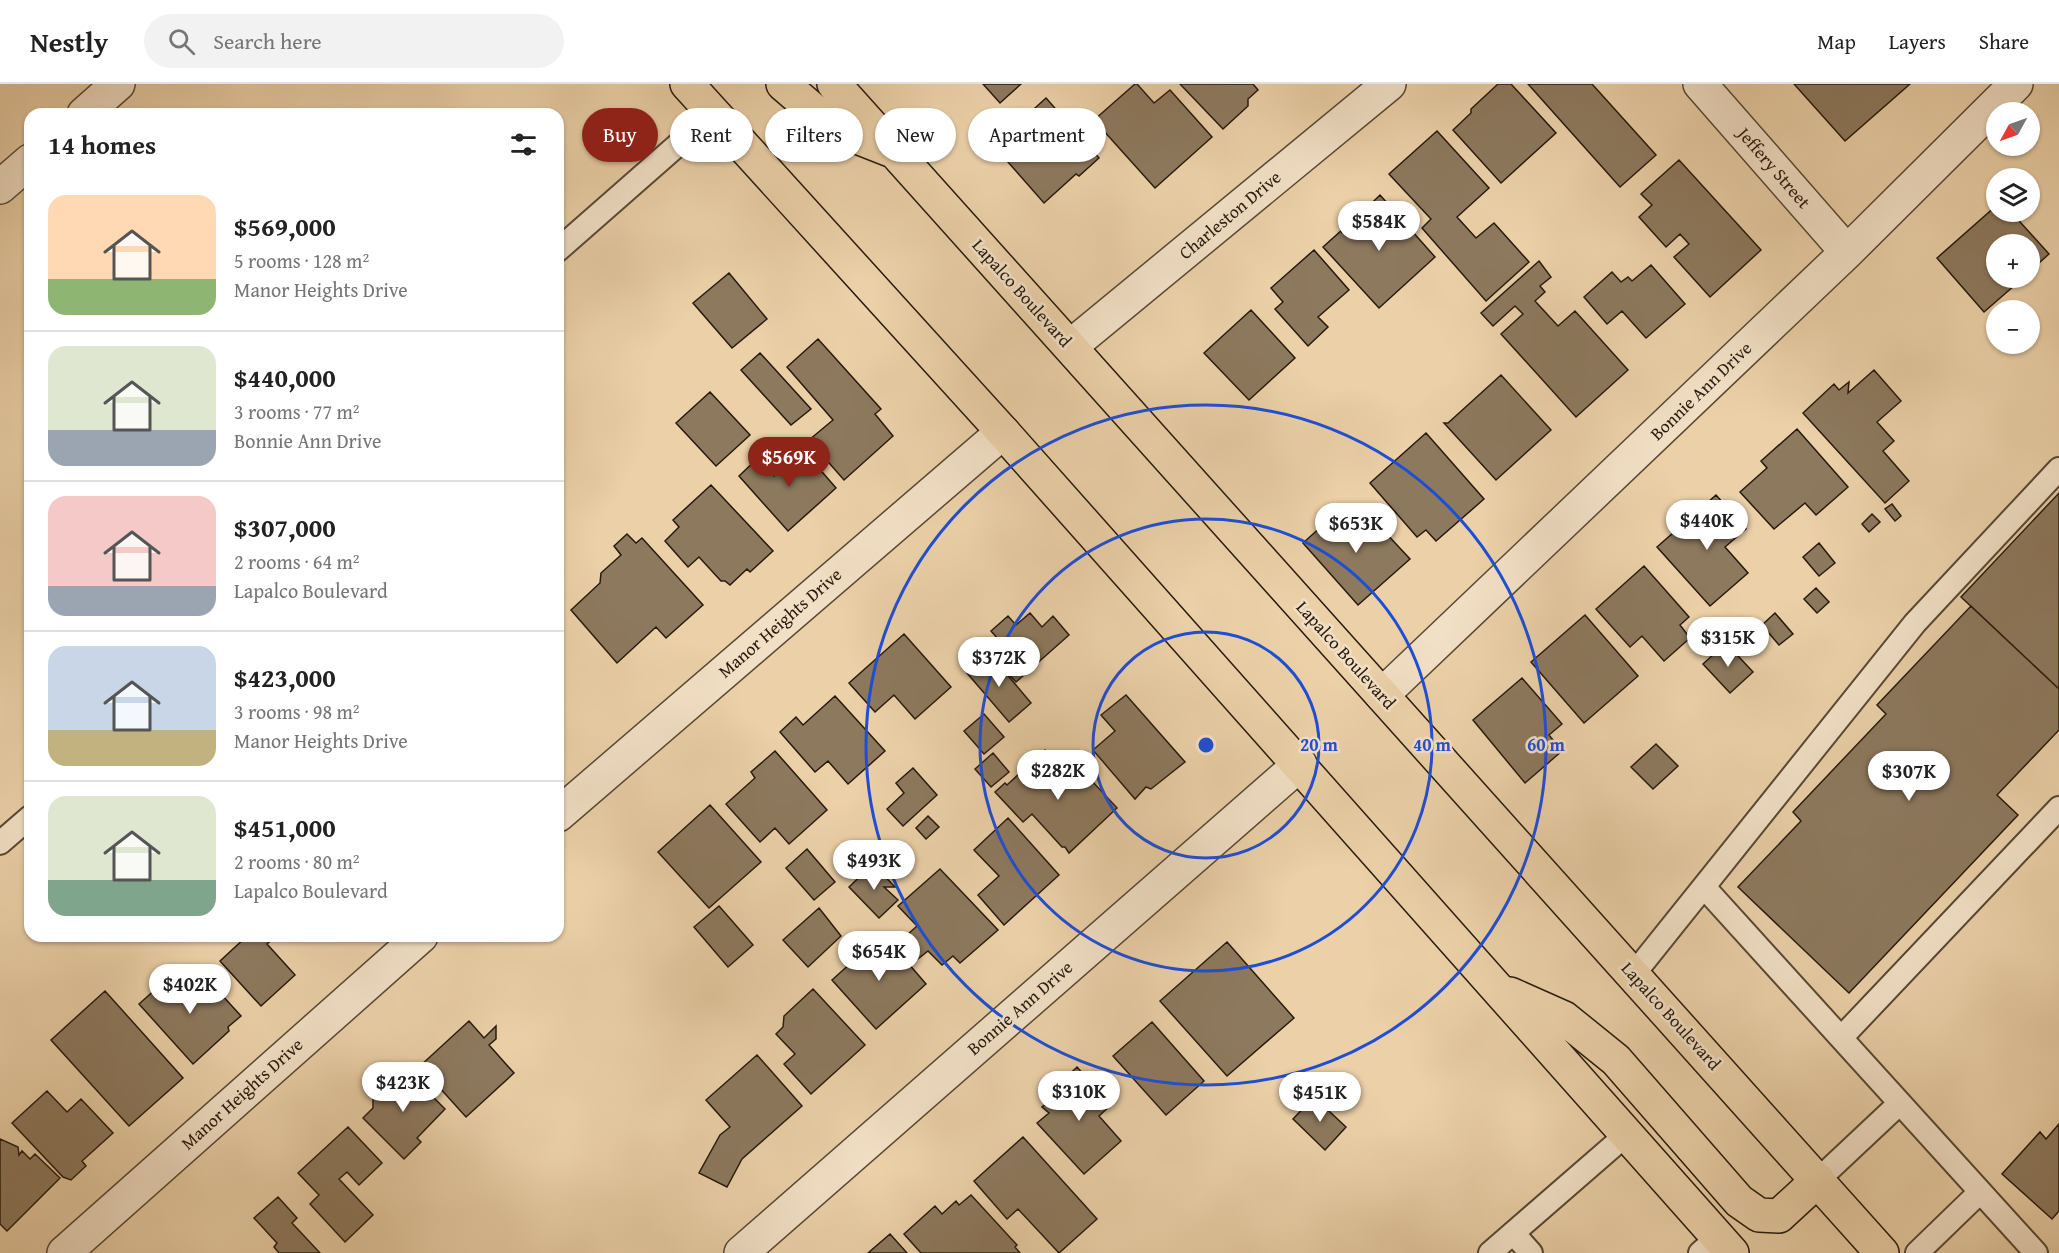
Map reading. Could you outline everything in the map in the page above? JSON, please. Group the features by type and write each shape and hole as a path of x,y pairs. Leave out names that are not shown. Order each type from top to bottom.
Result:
{"main road":[{"path":"687,84 709,108"},
{"path":"783,84 834,128 875,143"},
{"name":"Lapalco Boulevard","path":"834,84 875,129"},
{"path":"753,156 1003,432 1500,990 1627,1134 1717,1248"},
{"name":"Lapalco Boulevard","path":"905,162 1881,1253"},
{"path":"1500,990 1564,1018 1616,1060 1739,1201 1759,1215 1779,1216 1818,1180"}],"street":[{"path":"91,108 118,84"},
{"name":"Charleston Drive","path":"1071,346 1389,84"},
{"name":"Jeffery Street","path":"1700,84 1847,252"},
{"name":"Bonnie Ann Drive","path":"1382,695 1847,252 2016,84"},
{"path":"0,187 24,166"},
{"name":"Manor Heights Drive","path":"564,810 1003,432"},
{"name":"Bonnie Ann Drive","path":"741,1253 1300,764"},
{"name":"Manor Heights Drive","path":"64,1253 414,942"}],"lane":[{"path":"564,245 670,152"},
{"path":"1633,975 1915,623 2059,469"},
{"path":"1841,1038 2059,808"},
{"path":"0,843 24,822"},
{"path":"1704,887 2036,1253"},
{"path":"1818,1180 1900,1103"},
{"path":"1490,1253 1627,1134"},
{"path":"1917,1253 1980,1192"},
{"path":"1513,1233 1531,1253"}],"building":[{"path":"983,84 1021,84 1000,103"},
{"path":"1135,84 1154,103 1170,90 1212,137 1155,188 1106,133 1106,109"},
{"path":"1180,84 1253,84 1258,90 1248,99 1248,106 1223,129"},
{"path":"1498,84 1511,84 1556,133 1501,183 1453,130 1471,113 1471,109"},
{"path":"1528,84 1592,84 1656,155 1620,187"},
{"path":"1794,84 1910,84 1845,141"},
{"path":"1046,98 1055,108 1035,108"},
{"path":"1437,131 1489,188 1457,217 1476,238 1494,223 1529,262 1486,301 1422,228 1431,219 1389,174"},
{"path":"1679,160 1761,250 1710,297 1674,257 1689,244 1680,234 1666,247 1639,217 1652,205 1641,194"},
{"path":"1008,162 1095,162 1079,176 1076,174 1044,203"},
{"path":"1380,195 1435,257 1379,308 1323,247"},
{"path":"1986,215 1986,222 2020,222 2031,234 1986,234 1986,288 2012,288 1998,300 1986,300 1984,312 1937,258"},
{"path":"2040,244 2049,254 2040,262"},
{"path":"1314,250 1349,290 1318,317 1328,327 1308,346 1275,309 1283,302 1271,288"},
{"path":"1539,261 1551,277 1540,286 1545,292 1535,301 1558,326 1575,311 1628,370 1576,417 1501,334 1523,314 1515,306 1493,326 1481,313"},
{"path":"1651,265 1685,304 1646,338 1622,311 1607,324 1584,297 1612,272 1621,282 1628,277 1632,281"},
{"path":"729,273 767,319 732,348 693,303"},
{"path":"1251,310 1295,358 1249,400 1204,353"},
{"path":"818,339 881,409 875,414 893,436 844,480 809,440 833,420 787,367"},
{"path":"760,353 811,409 791,425 741,370"},
{"path":"1874,370 1901,401 1877,422 1894,441 1883,451 1909,481 1885,503 1803,413 1834,384 1839,390 1849,382 1848,393"},
{"path":"1501,375 1551,430 1496,480 1444,423 1448,423"},
{"path":"710,392 750,435 716,466 676,423"},
{"path":"1797,429 1848,487 1816,515 1805,503 1774,529 1740,492 1767,468 1761,461"},
{"path":"1426,433 1484,499 1436,541 1426,530 1417,537 1370,483"},
{"path":"803,450 836,488 788,531 739,476 758,458 774,476"},
{"path":"711,485 773,551 750,572 747,569 730,585 721,581 699,557 688,567 665,541 679,527 673,520"},
{"path":"2059,493 2059,689 1961,597"},
{"path":"1716,495 1746,529 1725,547 1748,573 1710,606 1657,547"},
{"path":"1892,504 1901,516 1895,521 1885,509"},
{"path":"1342,508 1359,526 1370,516 1410,559 1358,605 1303,543"},
{"path":"1872,514 1880,522 1869,532 1862,524"},
{"path":"627,534 636,543 642,538 703,605 666,638 656,627 617,663 571,610 600,583 601,573 621,555 614,546"},
{"path":"1819,543 1835,563 1819,576 1803,557"},
{"path":"1644,566 1689,617 1680,625 1690,638 1664,661 1642,636 1630,647 1596,609"},
{"path":"1816,588 1829,602 1817,613 1804,599"},
{"path":"1971,606 2059,689 2059,730 1997,795 2018,815 1849,993 1738,887 1801,821 1793,812 1886,714 1877,705"},
{"path":"1030,613 1042,627 1053,616 1069,635 1016,682 987,650 999,640 991,631 1008,616 1016,625"},
{"path":"1775,613 1793,634 1779,645 1762,625"},
{"path":"1585,615 1638,676 1584,723 1531,662"},
{"path":"904,634 951,687 915,719 894,695 875,712 849,683"},
{"path":"1726,643 1753,672 1730,693 1703,664"},
{"path":"990,654 1031,703 1009,722 967,673"},
{"path":"1522,678 1562,724 1549,735 1562,751 1525,783 1473,720"},
{"path":"1126,695 1185,762 1151,789 1146,787 1135,799 1093,750 1115,731 1101,715"},
{"path":"835,696 885,751 848,784 828,761 815,772 780,732 796,717 803,725"},
{"path":"984,714 1004,737 984,754 964,731"},
{"path":"1656,744 1678,766 1653,789 1631,767"},
{"path":"1045,750 1063,770 1052,780 1057,786 1079,767 1117,808 1069,853 1032,814 1023,822 995,792 1005,783 1007,785"},
{"path":"775,751 827,810 789,844 775,828 760,842 726,804 755,778 751,772"},
{"path":"993,753 1009,772 991,787 975,769"},
{"path":"913,768 937,795 903,826 887,809 904,793 896,783"},
{"path":"710,805 761,862 709,908 658,852"},
{"path":"928,816 939,827 926,839 916,828"},
{"path":"1008,818 1059,875 1004,925 978,895 999,876 974,850"},
{"path":"807,849 835,882 814,900 786,868"},
{"path":"873,864 895,887 884,887 898,900 879,918 849,887"},
{"path":"940,869 998,930 960,963 953,956 942,965 928,951 914,962 897,944 917,926 898,906"},
{"path":"719,906 753,945 728,967 694,927"},
{"path":"819,908 841,936 808,967 783,940"},
{"path":"883,934 926,984 876,1029 832,980"},
{"path":"241,942 269,942 267,944 295,975 261,1006 220,961"},
{"path":"1227,942 1294,1018 1227,1076 1160,1001"},
{"path":"176,971 197,994 210,982 241,1016 228,1027 229,1031 193,1064 139,1004"},
{"path":"813,989 865,1045 811,1094 784,1064 795,1054 776,1034 783,1027 784,1016"},
{"path":"105,991 183,1078 129,1126 51,1040"},
{"path":"469,1021 484,1038 496,1026 496,1039 489,1045 514,1073 466,1117 420,1066"},
{"path":"1152,1022 1204,1081 1166,1115 1113,1056"},
{"path":"757,1055 802,1106 742,1159 727,1187 699,1173 720,1135 730,1127 706,1100"},
{"path":"406,1064 406,1075 411,1075 445,1109 417,1138 421,1142 404,1159 363,1118 373,1108 373,1098"},
{"path":"1077,1067 1111,1105 1099,1116 1121,1141 1084,1174 1037,1123 1049,1113 1042,1107 1061,1090 1067,1097 1071,1094 1061,1082"},
{"path":"47,1091 67,1112 81,1099 113,1133 82,1161 86,1166 71,1180 63,1177 12,1123"},
{"path":"1314,1097 1346,1127 1325,1150 1293,1119"},
{"path":"2059,1124 2059,1211 2052,1219 2002,1174 2040,1132 2046,1139"},
{"path":"348,1127 382,1163 359,1185 347,1172 339,1179 373,1215 345,1242 310,1204 319,1195 298,1173"},
{"path":"1023,1137 1097,1219 1059,1253 1018,1209 1007,1219 974,1181"},
{"path":"0,1139 18,1147 19,1155 22,1151 30,1159 35,1154 60,1178 7,1231 0,1224"},
{"path":"971,1195 1017,1245 1015,1247 1020,1253 921,1253 904,1234 935,1206 942,1214 956,1201 959,1205"},
{"path":"278,1197 297,1218 292,1223 320,1253 279,1253 274,1247 277,1243 254,1218"},
{"path":"890,1234 907,1253 868,1253"}]}
